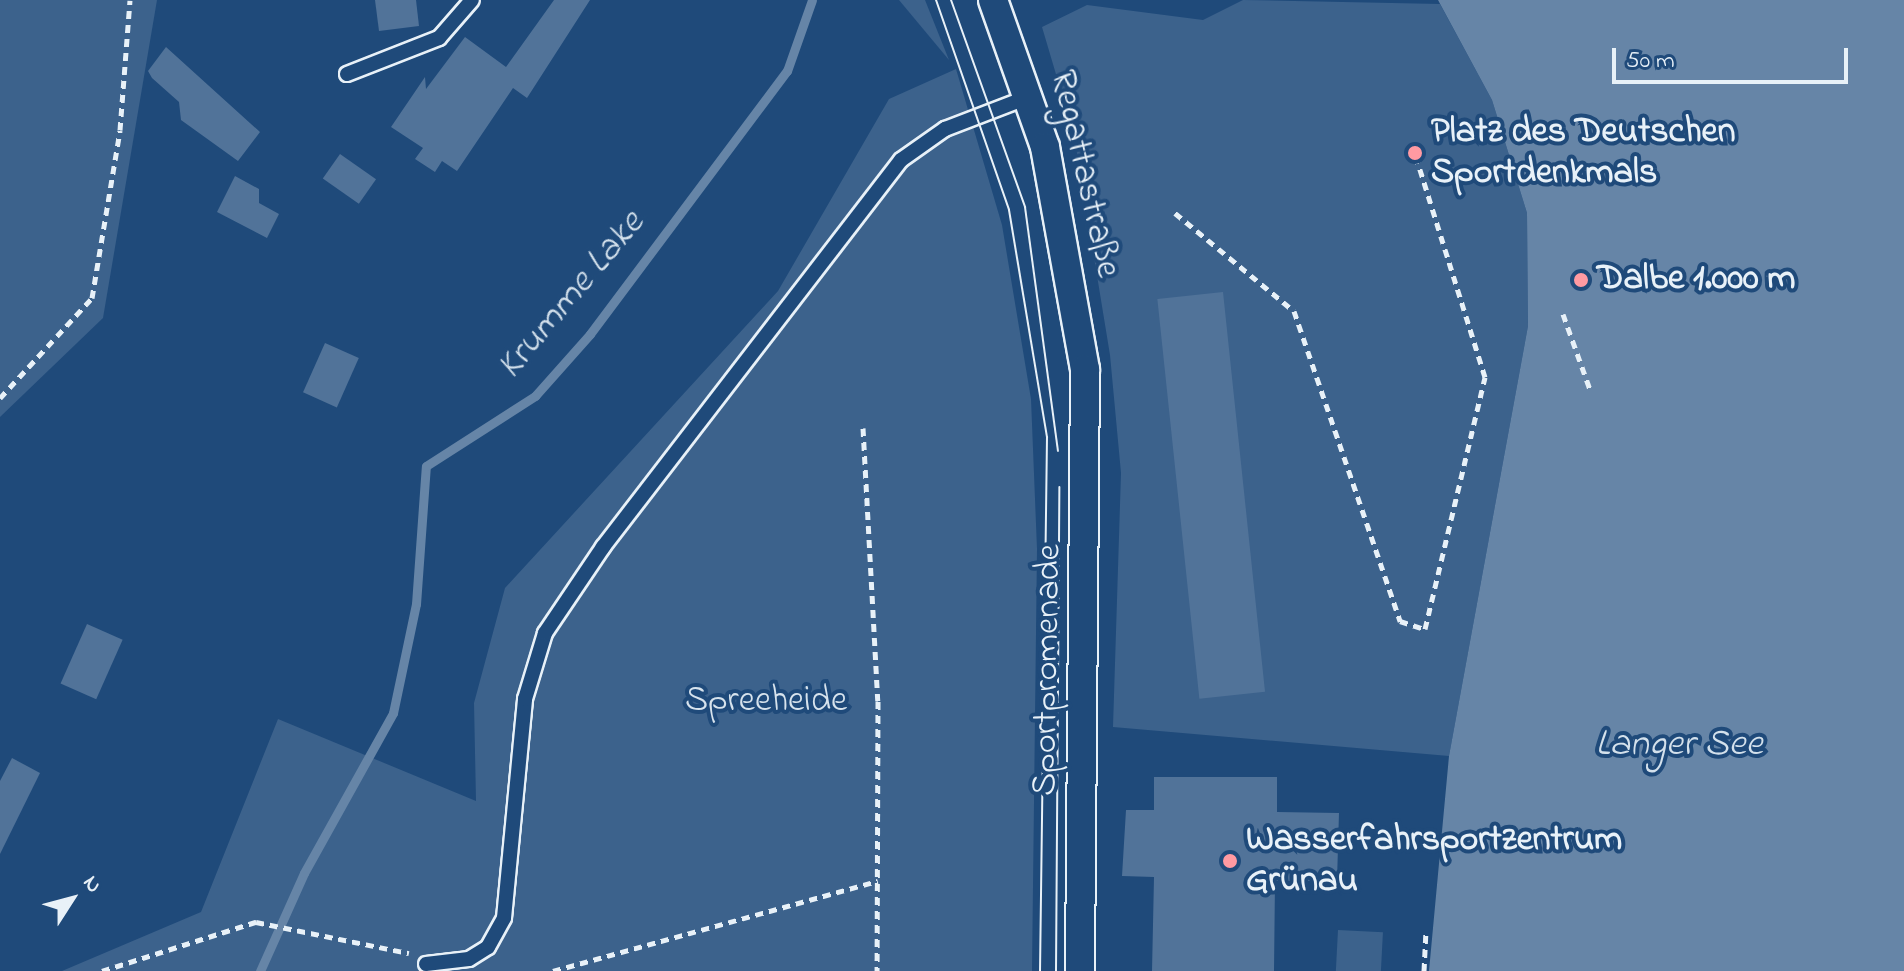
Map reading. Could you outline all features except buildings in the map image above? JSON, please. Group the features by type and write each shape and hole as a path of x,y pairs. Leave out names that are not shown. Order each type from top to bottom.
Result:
{"street":[{"name":"Regattastraße","path":"993,0 1031,96 1067,242 1085,369"},
{"name":"Sportpromenade","path":"1080,971 1085,369"}],"lane":[{"path":"347,74 439,38 472,0"},
{"path":"426,964 469,959 488,947 504,918 525,699 545,633 603,547 901,160 945,129 1031,96"}],"path":[{"path":"0,398 92,298 120,130 130,0"},
{"path":"1175,213 1294,311 1400,621 1425,629 1485,377 1415,153"},
{"path":"1563,314 1591,392"},
{"path":"863,428 878,701 877,971"},
{"path":"553,971 878,881"},
{"path":"102,971 205,933 256,922 305,929 411,953 426,964"},
{"path":"1424,971 1426,930"}],"green space":[{"path":"0,0 157,0 103,318 0,417"},
{"path":"899,0 925,0 949,60"},
{"path":"1243,0 1440,4 1492,100 1527,213 1528,326 1449,756 1113,727 1121,473 1110,355 1074,135 1042,27 1087,5 1203,20"},
{"name":"Spreeheide","path":"956,69 1002,225 1031,399 1037,549 1032,971 62,971 201,912 278,719 476,801 474,703 505,588 778,291 889,99"},
{"path":"1338,930 1383,932 1381,971 1336,971"}],"water":[{"name":"Langer See","path":"1438,0 1904,0 1904,971 1429,971 1449,756 1528,326 1527,213 1492,100"}],"waterway":[{"name":"Krumme Lake","path":"260,971 304,873 393,713 416,604 426,466 535,396 590,334 787,71 812,0"}],"tram line":[{"path":"936,0 1009,210 1047,437 1040,971"},
{"path":"951,0 1025,207 1058,451"},
{"path":"1056,971 1059,487"}],"place":[{"name":"Platz des Deutschen Sportdenkmals","path":"1415,153"},
{"name":"Dalbe 1.000 m","path":"1581,280"},
{"name":"Wasserfahrsportzentrum Grünau","path":"1230,861"}]}
